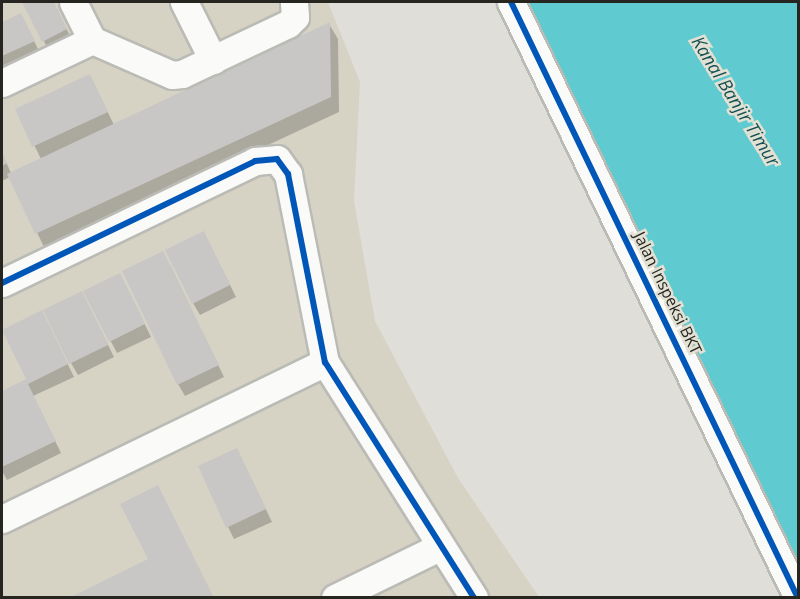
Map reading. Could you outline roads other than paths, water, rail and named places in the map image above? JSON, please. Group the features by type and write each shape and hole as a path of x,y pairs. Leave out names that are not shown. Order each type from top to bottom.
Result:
{"street":[{"path":"73,2 92,40 172,75 213,60 288,24 295,17 294,2"},
{"path":"184,2 213,60"},
{"name":"Jalan Inspeksi BKT","path":"511,2 798,597"},
{"path":"2,83 92,40"},
{"path":"2,283 255,161 277,159 288,174 325,362 439,546 474,597"},
{"path":"2,519 325,362"},
{"path":"335,597 439,546"}],"water":[{"name":"Kanal Banjir Timur","path":"518,2 798,2 798,574"}]}
